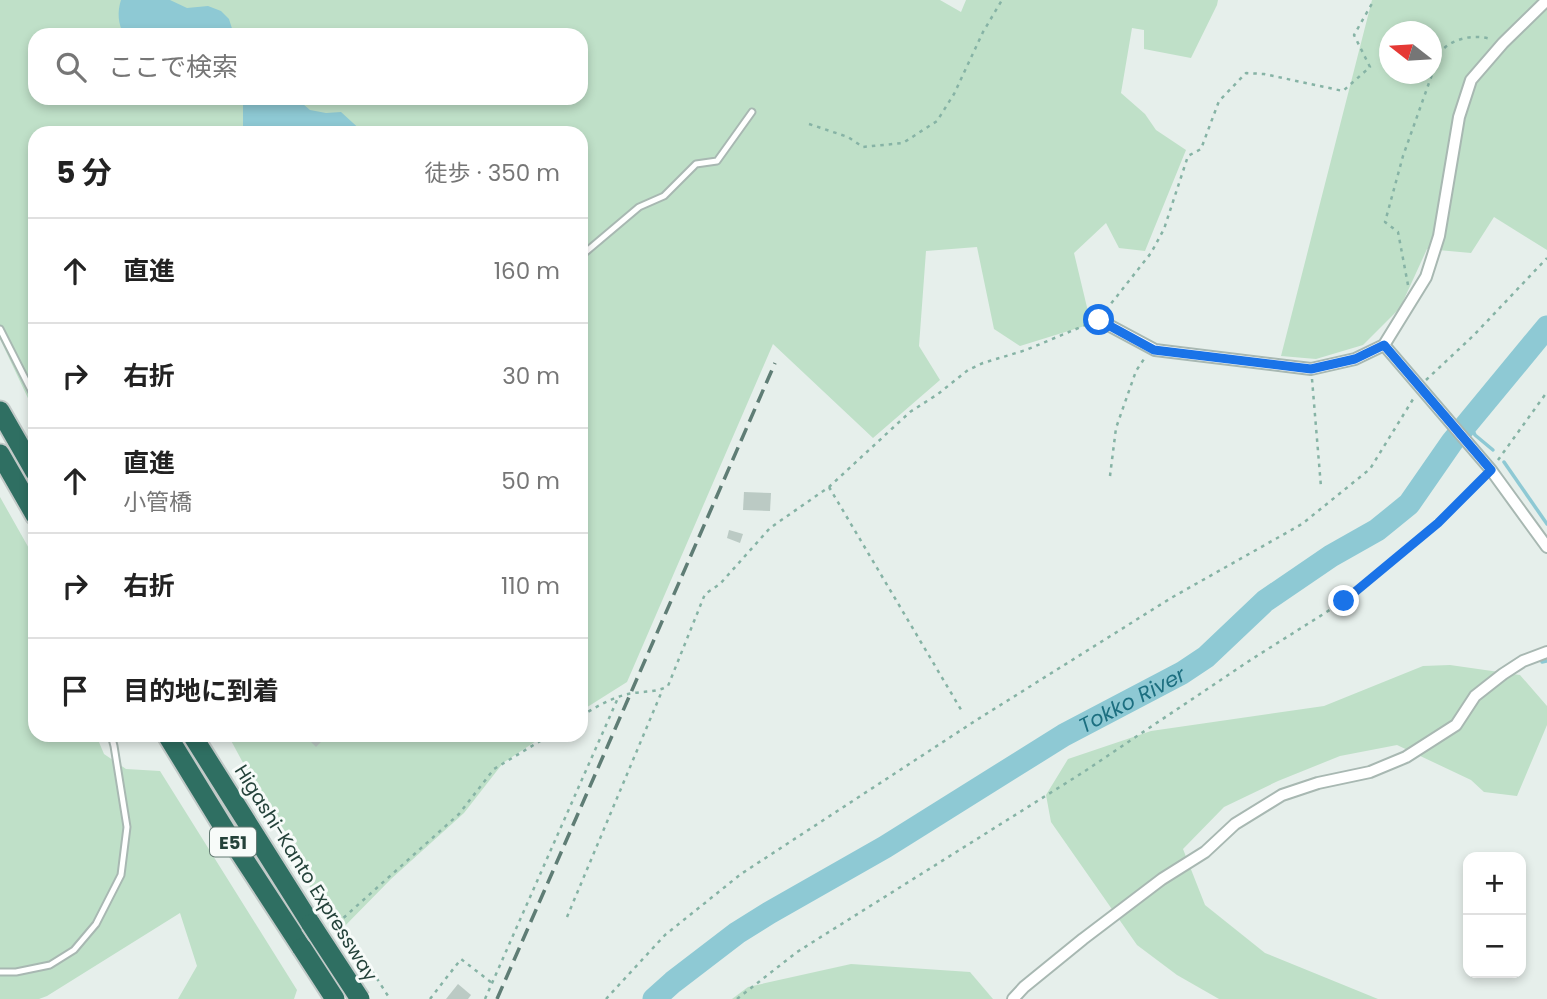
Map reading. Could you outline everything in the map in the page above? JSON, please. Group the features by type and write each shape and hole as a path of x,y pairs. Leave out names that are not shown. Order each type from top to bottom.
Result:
{"highway":[{"path":"0,411 28,460"},
{"path":"0,454 28,502"},
{"name":"E51","path":"171,742 335,999"},
{"name":"Higashi-Kanto Expressway","path":"196,742 360,999"}],"street":[{"path":"1099,320 1154,350 1311,369 1355,359 1384,345 1426,277 1439,236 1459,117 1472,80 1503,43 1547,0"},
{"path":"1384,345 1488,466 1547,547"},
{"path":"1013,999 1073,947 1162,879 1205,852 1235,824 1282,795 1318,783 1370,772 1406,757 1455,725 1475,696 1503,674 1523,661 1547,652"}],"lane":[{"path":"588,250 639,207 664,196 696,164 717,160 752,112"},
{"path":"0,329 28,384"},
{"path":"0,972 16,972 50,965 74,950 96,924 120,876 127,827 113,742"}],"path":[{"path":"809,124 848,138 863,147 903,144 937,121 954,94 983,32 1002,0"},
{"path":"588,712 626,694 668,686 705,594 720,584 770,528 829,487 910,412 968,370 1099,320 1151,253 1164,229 1188,156 1201,149 1219,101 1246,73 1264,74 1343,91 1370,67 1354,36 1374,0"},
{"path":"1411,302 1398,232 1385,222 1403,156 1440,52 1446,46 1466,37 1482,37 1503,43"},
{"path":"606,999 665,934 741,874 975,721 1171,598 1302,524 1370,469 1422,387 1547,258"},
{"path":"1110,476 1120,416 1136,371 1145,356 1154,350"},
{"path":"1311,369 1321,487"},
{"path":"737,999 797,951 1082,773 1344,601 1438,523 1547,392"},
{"path":"829,487 963,713"},
{"path":"567,917 662,689"},
{"path":"485,999 618,698"},
{"path":"332,931 459,814 494,769 538,742"},
{"path":"340,921 390,999"},
{"path":"430,999 461,959 492,983"}],"green space":[{"path":"0,0 940,0 961,12 966,0 1218,0 1191,58 1144,49 1144,30 1132,28 1121,93 1145,114 1156,130 1186,150 1145,251 1119,248 1106,223 1074,253 1091,324 1020,346 994,329 977,247 926,251 919,346 940,380 873,438 773,344 627,682 588,707 588,126 28,126 28,398 0,339"},
{"path":"1372,0 1547,0 1547,250 1494,217 1471,253 1427,249 1400,308 1363,345 1316,359 1281,356"},
{"path":"0,497 28,547 28,742 99,742 104,754 126,769 160,771 297,990 294,999 178,999 197,966 180,913 47,996 39,999 0,999"},
{"path":"1450,665 1520,675 1547,706 1547,725 1517,796 1484,792 1471,780 1397,745 1340,756 1224,807 1183,849 1205,905 1265,953 1378,999 1219,999 1177,975 1137,945 1051,822 1046,795 1068,759 1151,731 1324,706 1423,666"},
{"path":"232,742 534,742 503,763 464,813 391,879 336,935"},
{"path":"851,964 970,972 993,999 732,999 748,987"}],"water":[{"path":"121,0 170,0 187,8 208,6 221,11 229,19 232,28 120,28"},
{"path":"243,105 304,105 310,110 341,112 356,126 243,126"}],"building":[{"path":"744,492 771,493 770,511 743,510"},
{"path":"729,530 743,534 740,543 727,538"},
{"path":"458,984 471,995 468,999 446,999"}],"waterway":[{"name":"Tokko River","path":"654,999 737,933 769,913 885,847 1064,735 1182,673 1206,657 1265,601 1331,556 1377,530 1409,504 1452,442 1547,327"},
{"path":"1469,422 1475,435 1493,450"},
{"path":"1504,462 1547,524"},
{"path":"1542,662 1547,661"}],"railway":[{"path":"497,999 775,363"}],"route":[{"path":"1099,320 1154,350 1311,369 1355,359 1384,345 1491,470 1438,523 1344,601"}]}
